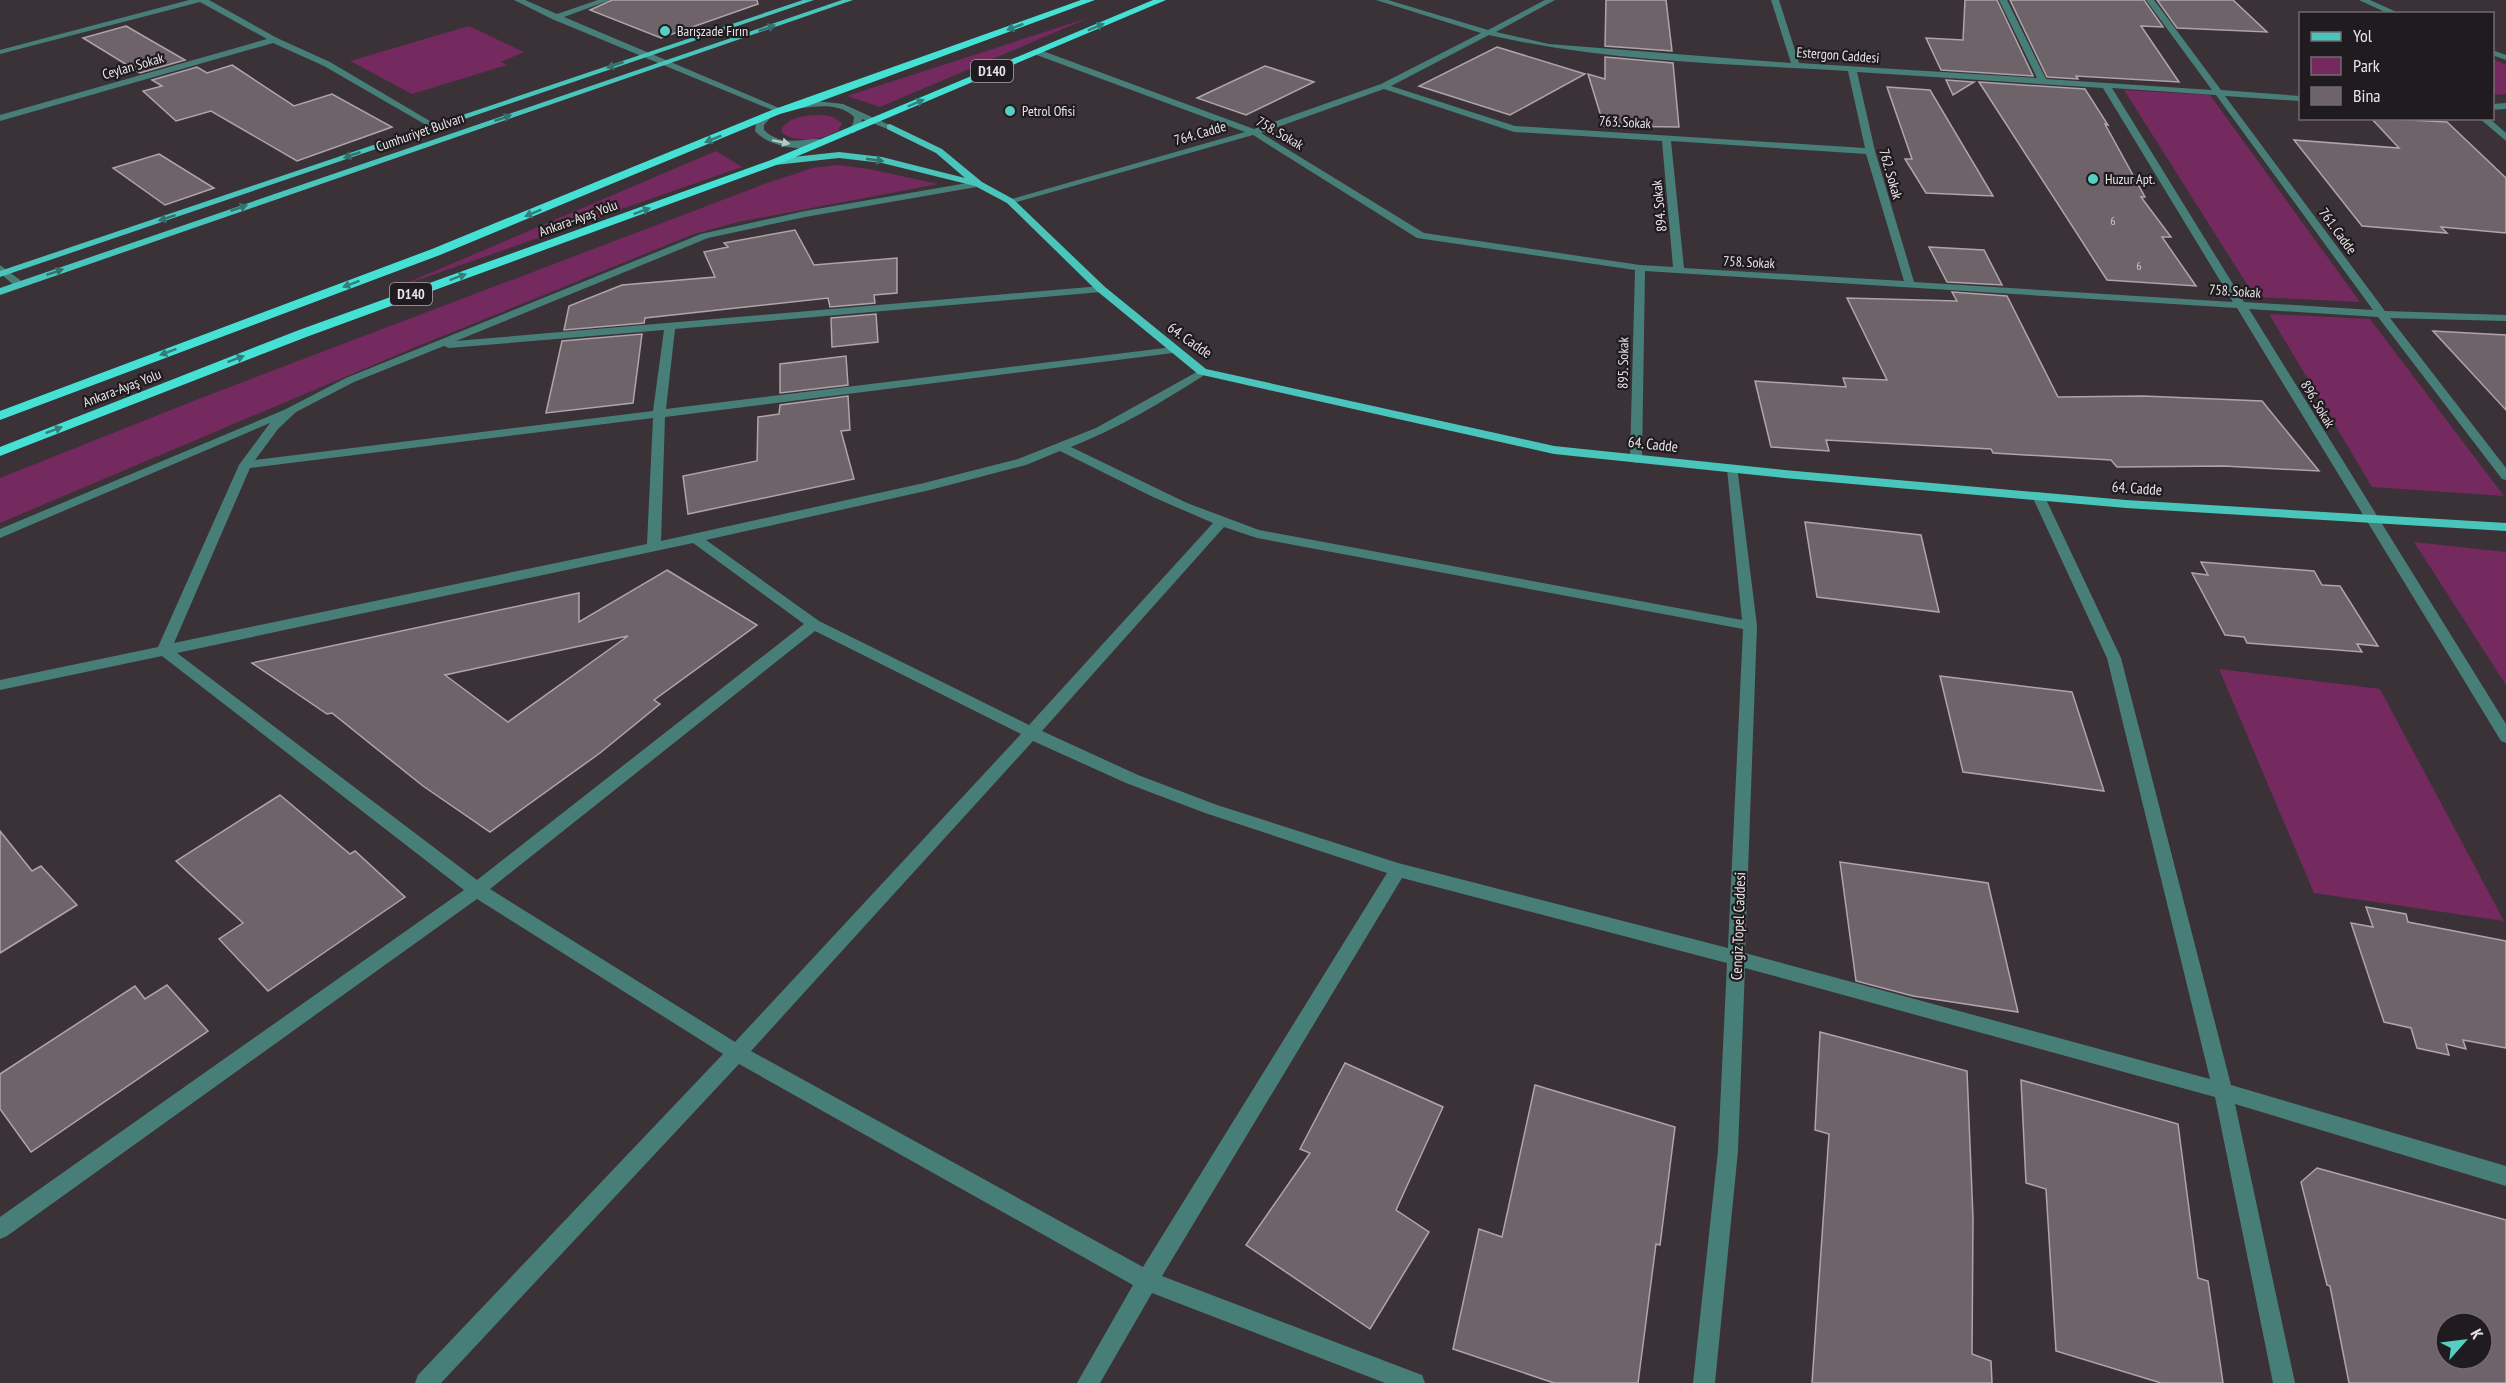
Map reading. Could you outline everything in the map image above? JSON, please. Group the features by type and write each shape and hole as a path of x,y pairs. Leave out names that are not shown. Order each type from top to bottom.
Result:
{"highway":[{"name":"Ankara-Ayaş Yolu","path":"0,416 436,252 780,110 801,105 1090,0"},
{"name":"Ankara-Ayaş Yolu","path":"0,452 304,333 775,162 1161,0"}],"main road":[{"name":"Cumhuriyet Bulvarı","path":"1,272 810,0"},
{"name":"Cumhuriyet Bulvarı","path":"0,292 849,0"},
{"name":"64. Cadde","path":"890,127 939,151 979,184 1010,201 1101,289 1202,372 1554,450 1732,469 2126,504 2506,527"},
{"path":"775,162 839,155 882,160 979,184"}],"street":[{"path":"0,52 201,0 274,40 327,64 436,127"},
{"path":"518,0 780,110"},
{"path":"555,17 606,0"},
{"name":"Estergon Caddesi","path":"1380,0 1491,33 1549,46 1852,70 2299,98"},
{"name":"764. Cadde","path":"1010,201 1254,132 1384,86 1491,33 1551,0"},
{"path":"1775,0 1796,66"},
{"path":"2003,0 2043,82"},
{"name":"761. Cadde","path":"2150,0 2381,314 2506,476"},
{"path":"2364,0 2392,12"},
{"path":"2373,4 2373,12"},
{"name":"Ceylan Sokak","path":"0,118 274,40"},
{"name":"758. Sokak","path":"1037,52 1254,132 1421,236 1640,268 1679,271 2381,314 2506,318"},
{"name":"762. Sokak","path":"1852,70 1870,151 1910,285"},
{"name":"763. Sokak","path":"1384,86 1514,129 1870,151"},
{"name":"896. Sokak","path":"2106,86 2506,737"},
{"path":"801,105 832,104 890,127"},
{"path":"851,131 857,124 858,117 855,113"},
{"path":"767,117 760,124 759,131 764,137 789,144 814,144 839,155"},
{"path":"2485,120 2506,138"},
{"name":"894. Sokak","path":"1666,138 1679,271"},
{"path":"0,534 291,409 350,380 705,236 805,214 979,184"},
{"name":"895. Sokak","path":"1636,459 1640,268"},
{"path":"1,272 20,285"},
{"path":"433,346 1101,289"},
{"path":"654,547 660,414 670,326"},
{"path":"245,465 1173,350"},
{"path":"0,685 654,547 981,474 1062,447 1136,413 1202,372"},
{"path":"164,650 245,465 274,426 291,409"},
{"path":"1062,447 1220,523 1257,534 1750,626"},
{"name":"Cengiz Topel Caddesi","path":"1704,1383 1728,1151 1750,626 1732,469"},
{"path":"2038,495 2114,658 2223,1091 2284,1383"},
{"path":"426,1383 737,1053 1220,523"},
{"path":"695,538 814,624 1031,733 1132,779 1201,805 1398,870 1736,958 2223,1091 2506,1176"},
{"path":"1,1226 477,890 814,624"},
{"path":"164,650 477,890 737,1053 1147,1281 1414,1383"},
{"path":"1088,1383 1147,1281 1398,870"}],"green space":[{"path":"1091,17 880,107 847,96"},
{"path":"469,26 524,52 501,62 507,65 412,94 350,61"},
{"path":"2494,59 2506,65 2506,94 2494,95"},
{"path":"2124,90 2210,95 2360,302 2255,297"},
{"path":"825,115 842,123 838,131 825,137 797,139 783,134 781,130 794,119"},
{"path":"716,151 742,167 395,288"},
{"path":"838,165 869,169 938,184 738,222 694,234 411,349 0,523 0,478 201,398 767,183 813,168"},
{"path":"2269,314 2370,319 2504,496 2372,487"},
{"path":"2414,542 2506,552 2506,685"},
{"path":"2219,669 2380,689 2504,921 2314,893"}],"building":[{"path":"612,0 757,0 758,4 661,38 590,10"},
{"path":"1606,0 1666,0 1672,51 1605,46"},
{"path":"1965,0 1997,0 2033,76 1941,70 1926,38 1963,40"},
{"path":"2010,0 2144,0 2163,27 2141,26 2179,82 2076,76 2078,79 2047,77"},
{"path":"2157,0 2233,0 2267,32 2177,28"},
{"path":"126,26 185,60 140,73 83,38"},
{"path":"1497,47 1585,74 1510,115 1419,86"},
{"path":"1605,57 1673,63 1679,127 1604,126 1588,74 1605,79"},
{"path":"232,65 294,106 332,94 392,127 297,161 211,111 176,121 143,91 162,86 152,80 197,67 207,73"},
{"path":"1265,66 1314,82 1246,115 1197,98"},
{"path":"1946,80 1974,82 1953,95"},
{"path":"1979,82 2085,89 2108,125 2105,124 2145,197 2141,197 2171,237 2162,237 2196,286 2107,280"},
{"path":"1887,87 1930,90 1993,196 1926,193 1905,159 1912,159"},
{"path":"2373,120 2447,122 2506,178 2506,233 2441,227 2447,233 2362,226 2294,140 2399,148"},
{"path":"159,154 214,188 165,205 113,168"},
{"path":"795,230 814,265 897,258 897,293 874,295 875,303 830,307 828,298 645,318 644,323 564,330 569,306 622,285 715,277 704,252 728,247 724,243"},
{"path":"1929,247 1984,250 2002,285 1947,282"},
{"path":"1952,292 2007,296 2058,397 2143,396 2262,401 2319,471 2223,466 2117,467 2111,460 1993,453 1991,449 1826,440 1829,451 1771,447 1755,381 1846,387 1843,378 1887,380 1847,298 1957,301"},
{"path":"876,314 878,342 832,347 831,318"},
{"path":"2433,331 2506,335 2506,410"},
{"path":"642,334 633,403 546,413 562,341"},
{"path":"846,356 848,385 780,393 780,364"},
{"path":"848,396 850,430 841,431 854,479 688,514 683,476 757,461 758,417 779,414 780,405"},
{"path":"1805,522 1921,535 1939,612 1817,597"},
{"path":"2201,562 2314,571 2322,585 2340,586 2378,646 2357,644 2362,652 2247,643 2244,637 2225,635 2192,573 2208,575"},
{"path":"667,570 757,625 654,700 660,704 600,753 490,832 423,786 332,713 327,714 252,663 579,593 579,622","holes":["628,636 508,722 445,675"]},
{"path":"1940,676 2072,692 2104,791 1963,772"},
{"path":"280,795 350,854 355,851 405,897 268,991 219,939 243,923 176,861"},
{"path":"0,831 32,871 41,866 77,905 0,953"},
{"path":"1840,862 1988,883 2018,1012 1913,996 1856,981"},
{"path":"2366,907 2406,914 2408,922 2506,941 2506,1048 2463,1040 2466,1049 2446,1044 2449,1055 2417,1048 2411,1028 2384,1022 2351,923 2373,927"},
{"path":"167,985 208,1031 31,1152 0,1109 0,1074 135,986 145,999"},
{"path":"1820,1032 1967,1071 1973,1218 1972,1354 1991,1361 1992,1383 1812,1383 1829,1134 1815,1130"},
{"path":"1345,1063 1443,1107 1396,1210 1429,1232 1370,1329 1246,1245 1310,1153 1300,1149"},
{"path":"2021,1080 2178,1124 2198,1278 2208,1281 2223,1383 2161,1383 2056,1351 2046,1189 2026,1183"},
{"path":"1535,1085 1675,1127 1660,1245 1656,1244 1638,1383 1554,1383 1453,1349 1479,1229 1502,1237"},
{"path":"2317,1168 2506,1220 2506,1383 2349,1383 2330,1286 2327,1285 2301,1182"}],"place":[{"name":"Barışzade Fırın","path":"665,31"},
{"name":"Petrol Ofisi","path":"1010,111"},
{"name":"Huzur Apt.","path":"2093,179"}]}
